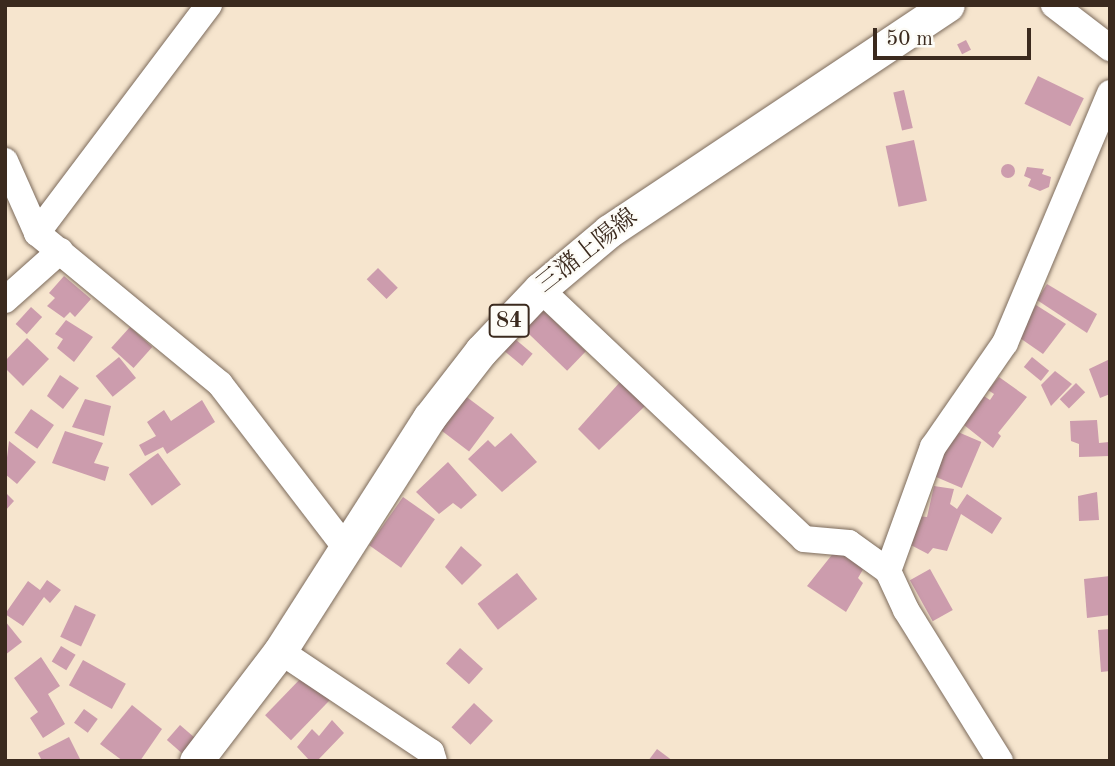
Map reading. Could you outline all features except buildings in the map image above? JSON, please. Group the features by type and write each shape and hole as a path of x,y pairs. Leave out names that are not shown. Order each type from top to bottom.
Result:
{"main road":[{"name":"三潴上陽線","path":"196,761 280,651 429,418 481,351 540,289 609,231 948,5"}],"street":[{"path":"37,233 209,5"},
{"path":"1054,5 1110,48"},
{"path":"888,571 933,447 1005,343 1110,93"},
{"path":"5,161 37,233 220,384 346,548"},
{"path":"5,300 60,251"},
{"path":"540,289 804,539 849,544 888,571 905,610 1000,761"},
{"path":"280,651 431,752 434,761"}]}
